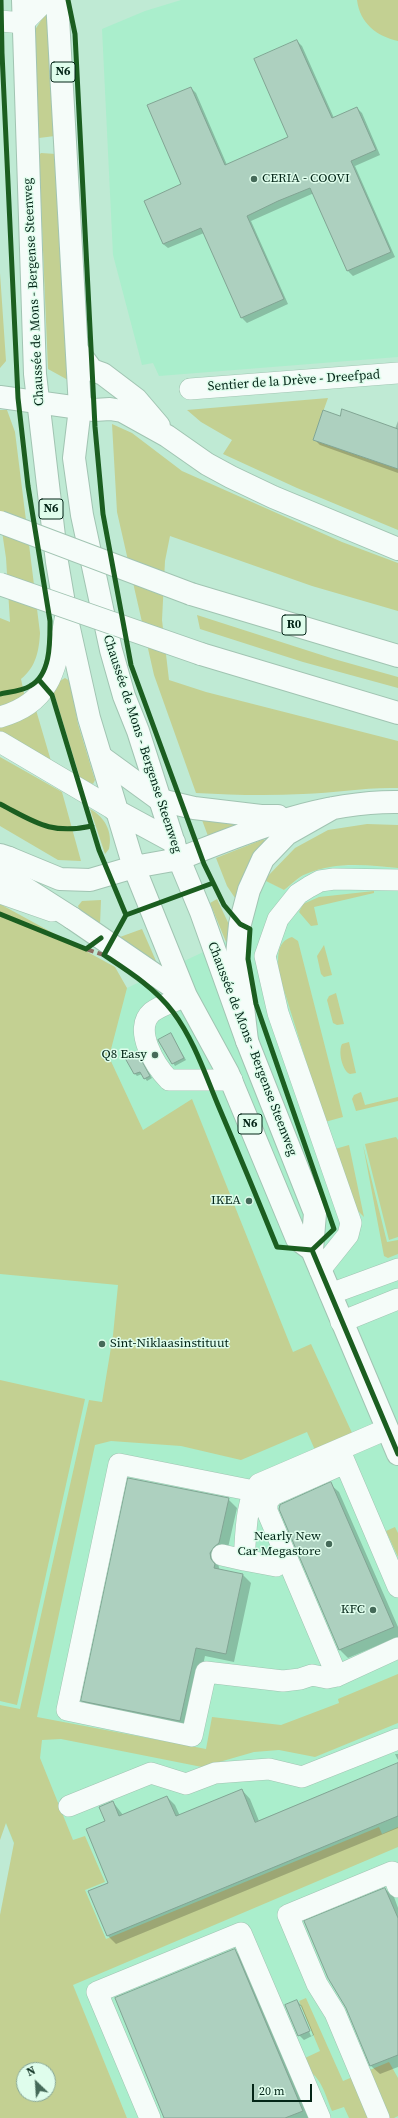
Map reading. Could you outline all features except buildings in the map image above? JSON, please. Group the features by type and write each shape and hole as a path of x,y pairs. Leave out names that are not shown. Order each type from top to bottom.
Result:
{"main road":[{"name":"Chaussée de Mons - Bergense Steenweg","path":"23,0 35,374 57,562 66,615 90,718 134,868 186,996 232,1080 297,1239 316,1260 398,1454"},
{"name":"Chaussée de Mons - Bergense Steenweg","path":"57,0 62,49 80,408 74,458 82,515 96,586 118,673 176,850 201,912 247,1042 315,1213 316,1260"},
{"path":"77,350 92,370 103,374 136,399 167,436"},
{"path":"0,397 80,408 122,411 167,436 207,464 231,477 273,497 398,549"},
{"name":"R0","path":"0,522 191,594 398,656"},
{"path":"0,584 201,654 398,713"},
{"path":"101,757 160,800 194,808 261,816 298,815"},
{"path":"2,858 60,879 90,880 134,868 176,850 298,815 333,808 398,802"},
{"path":"247,1042 237,955 240,924 249,890 263,859 287,834 333,808"},
{"path":"116,810 176,850"},
{"path":"2,858 72,918 186,996"}],"street":[{"path":"0,21 23,23 46,0"},
{"name":"Sentier de la Drève - Dreefpad","path":"190,389 398,373"},
{"path":"0,717 12,714 26,706 46,687 56,662 66,615"},
{"path":"0,742 116,810"},
{"path":"316,1260 348,1235 351,1223 278,1013 265,956 278,919 298,894 308,887 320,881 334,879 398,880"},
{"path":"0,893 72,918"},
{"path":"186,996 152,1013 146,1024 146,1044 160,1071 169,1080 232,1080"},
{"path":"330,1294 398,1269"},
{"path":"342,1322 398,1299"},
{"path":"336,1676 267,1511 267,1502 273,1495 387,1429"},
{"path":"244,1560 250,1503 254,1491 259,1484 342,1456"},
{"path":"342,1456 398,1587"},
{"path":"254,1491 120,1464 67,1710 192,1736 206,1672 283,1681 300,1679 312,1674 327,1678 336,1676 398,1648"},
{"path":"222,1555 276,1566"},
{"path":"69,1806 151,1773 186,1784 215,1774 262,1769 269,1769 302,1777 398,1739"},
{"path":"379,2118 334,2013 317,1984 288,1915 392,1872 398,1887"},
{"path":"150,2118 97,1992 242,1933 320,2118"}],"shaded area":[{"name":"CERIA - COOVI","path":"181,0 398,0 398,357 159,376 153,363 142,365 113,255 102,29 145,11"},
{"path":"357,0 398,0 398,41 376,32 365,22"},
{"path":"47,11 55,136 39,138 33,33"},
{"path":"41,153 56,154 68,380 48,369 39,155"},
{"path":"0,273 6,361 0,368"},
{"path":"328,398 313,440 398,469 398,530 297,488 223,454 232,440 201,422 187,410"},
{"path":"0,410 7,410 15,432 40,633 36,658 30,669 21,679 25,698 0,708 0,618 10,622 6,558 0,518"},
{"path":"112,424 132,433 182,471 342,542 398,563 398,611 312,586 170,536 165,561 162,620 169,680 206,692 398,741 398,788 374,788 276,795 196,793 154,675 117,512"},
{"path":"197,615 334,659 398,677 398,688 303,662 200,629"},
{"path":"65,678 70,681 78,724 95,780 93,784 80,778 53,690 58,682"},
{"path":"36,710 51,761 0,733 0,725"},
{"path":"0,757 62,792 81,861 58,860 0,826"},
{"path":"90,809 100,816 109,831 109,849 105,854"},
{"path":"202,820 233,822 233,826 208,836"},
{"path":"367,824 398,825 398,868 352,865 328,867 303,875 284,890 264,880 295,848 328,830"},
{"path":"264,839 266,842 237,901 227,886 216,858"},
{"path":"363,865 398,868 398,2118 127,2118 5,1822 0,1717 0,949 127,988 252,929 255,892 263,879 284,890 305,874 329,866"},
{"path":"374,891 374,893 314,907 318,925 311,926 299,912 303,904 319,897"},
{"path":"217,899 232,931 230,943 226,942 210,903"},
{"path":"101,900 100,925 80,911 78,906 82,901"},
{"path":"0,904 115,967 127,988 109,1057 143,1130 192,1099 293,1352 311,1344 353,1435 315,1450 307,1432 241,1460 181,1446 111,1441 95,1445 37,1717 206,1749 212,1717 281,1725 339,1703 338,1699 398,1674 398,1723 315,1757 279,1750 254,1752 202,1767 61,1739 42,1740 40,1758 73,1840 85,1836 105,1882 85,1890 106,1939 379,1827 382,1834 398,1827 398,1847 73,1985 127,2118 0,2118 0,1915 14,1843 6,1823 0,1840 0,1705 20,1709 89,1400 102,1402 113,1335 118,1285 0,1274"},
{"path":"142,929 156,961 155,964 120,940 120,937"},
{"path":"292,937 298,941 343,1117 325,1122 279,974 278,957 280,947 287,939"},
{"path":"324,945 332,975 324,977 321,974 317,956"},
{"path":"336,993 344,1024 337,1025 333,1023 327,1000 329,996"},
{"path":"349,1042 356,1073 350,1074 343,1065 340,1051 342,1044"},
{"path":"361,1092 365,1105 398,1097 398,1101 356,1111 352,1099 354,1095"},
{"path":"396,1137 398,1140 398,1237 389,1240 365,1144"},
{"path":"349,1145 364,1217 356,1209 335,1149"},
{"path":"363,1145 387,1242 398,1240 398,1254 388,1258 384,1256"},
{"path":"0,1380 85,1399 17,1705 0,1701"},
{"path":"395,1527 398,1533 398,1557 386,1531"},
{"path":"306,1998 343,2081 389,2062 398,2078 398,2116 394,2118 349,2118 344,2107 332,2111 319,2081 306,2070 305,2058 320,2051 299,2001"}],"marked path":[{"path":"86,949 104,955"}],"cycle path":[{"path":"0,53 2,53 1,0"},
{"path":"68,0 75,34 95,427 103,514 131,665 204,864 224,905 240,924 250,929 248,959 256,1004 334,1229 312,1250 277,1247 187,1034 173,1012 158,995 132,974 104,955 126,915 213,883"},
{"path":"0,694 23,689 37,681 46,666 50,629 50,621 28,486 18,398 2,53"},
{"path":"39,680 52,695 99,850 126,915"},
{"path":"0,804 33,821 54,828 65,829 92,826"},
{"path":"0,914 86,949 101,938"},
{"path":"312,1250 398,1454"}],"place":[{"name":"CERIA - COOVI","path":"254,179"},
{"name":"Q8 Easy","path":"155,1055"},
{"name":"IKEA","path":"249,1201"},
{"name":"Sint-Niklaasinstituut","path":"102,1344"},
{"name":"Nearly New Car Megastore","path":"329,1544"},
{"name":"KFC","path":"373,1610"}]}
